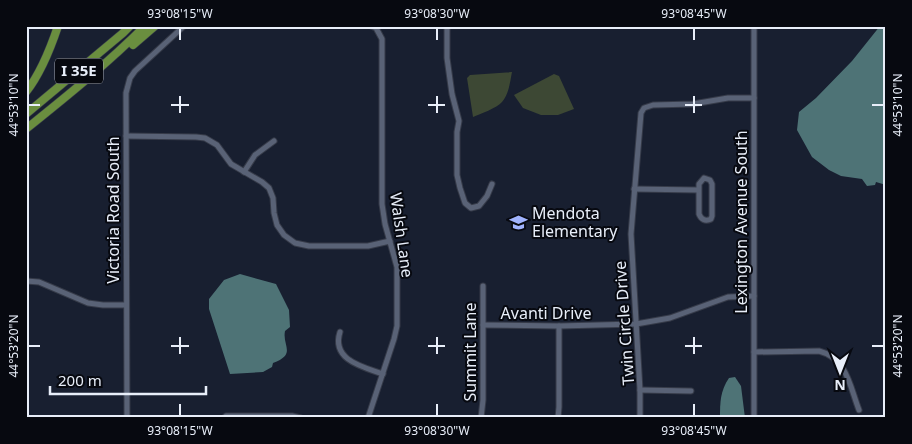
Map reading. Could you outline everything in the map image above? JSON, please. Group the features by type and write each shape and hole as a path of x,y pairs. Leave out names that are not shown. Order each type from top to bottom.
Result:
{"highway":[{"path":"26,92 34,82 47,57 58,26"},
{"name":"I 35E","path":"26,114 130,26"},
{"name":"I 35E","path":"26,129 84,82 146,26"},
{"path":"84,82 120,56 155,26"}],"street":[{"name":"Victoria Road South","path":"127,418 126,93 130,78 135,72 184,26"},
{"name":"Walsh Lane","path":"368,418 397,326 397,267 385,224 382,204 382,38 376,28 371,26"},
{"path":"447,26 447,58 452,94 460,121 457,132 457,175 465,203 471,208 479,206 487,196 492,184"},
{"name":"Lexington Avenue South","path":"754,26 754,418"},
{"name":"Twin Circle Drive","path":"640,418 631,234 641,113 644,108 653,105 688,104 728,98 754,98"},
{"path":"126,136 196,137 205,138 218,145 231,164 269,188 273,198 277,225 284,235 295,243 309,246 368,246 390,241"},
{"path":"244,172 256,155 274,141"},
{"path":"704,178 710,180 712,184 711,219 704,220 700,218 698,190 699,184 704,178"},
{"path":"634,189 698,190"},
{"path":"26,281 38,282 88,303 126,305"},
{"name":"Summit Lane","path":"481,418 483,400 483,286"},
{"name":"Avanti Drive","path":"483,325 636,324 670,318 728,297 754,296"},
{"path":"558,418 559,326"},
{"path":"340,332 338,338 340,350 346,358 357,366 383,374"},
{"path":"754,352 819,351 828,354 837,360 843,368 859,410"},
{"path":"640,390 691,391"},
{"path":"224,418 226,416 292,416 301,418"}],"shaded area":[{"path":"880,26 886,26 886,185 876,182 875,185 867,186 862,179 841,176 829,170 812,157 797,130 799,112 816,98 852,61"},
{"path":"512,72 508,92 502,102 492,109 473,117 467,78 470,75"},
{"path":"554,74 559,76 574,109 558,115 541,115 523,108 514,95"},
{"path":"240,274 276,284 289,310 290,327 285,331 287,353 280,360 273,363 272,367 263,372 230,374 209,309 209,299 224,280"},
{"path":"735,377 741,386 745,418 720,418 722,392 729,378"}],"place":[{"name":"Mendota Elementary","path":"518,222"}]}
